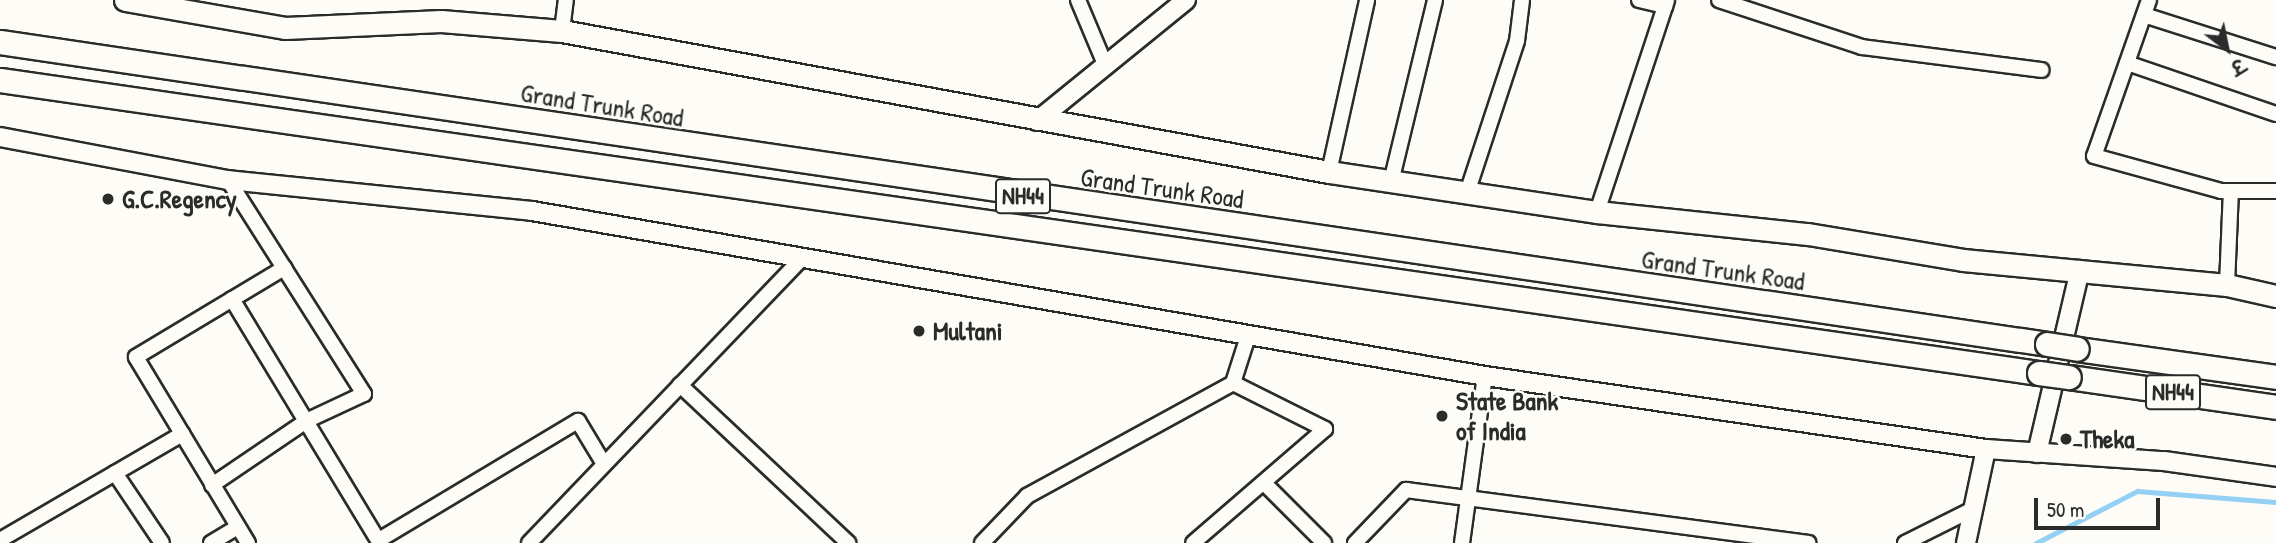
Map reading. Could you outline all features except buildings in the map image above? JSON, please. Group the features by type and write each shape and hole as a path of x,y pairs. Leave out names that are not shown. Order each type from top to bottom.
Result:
{"highway":[{"name":"Grand Trunk Road","path":"0,42 2276,377"},
{"name":"NH44","path":"0,80 2276,407"}],"main road":[{"path":"125,0 285,28 441,21 562,31 1037,121 1329,172 1392,178 1597,212 2227,285 2276,296"}],"street":[{"path":"562,31 566,0"},
{"path":"1078,0 1104,62"},
{"path":"1329,172 1367,0"},
{"path":"1392,178 1435,0"},
{"path":"1468,190 1517,41 1522,0"},
{"path":"1597,212 1666,3 1639,0"},
{"path":"1719,0 1862,47 2042,71"},
{"path":"2149,0 2094,156 2231,191 2276,191"},
{"path":"1037,121 1104,62 1182,1"},
{"path":"2144,15 2276,57"},
{"path":"2127,63 2276,114"},
{"path":"0,137 228,180 532,211 803,257 1247,339 1485,376 1986,449 2164,461 2276,477"},
{"path":"212,485 306,421 364,394 228,180"},
{"path":"2227,285 2231,191"},
{"path":"529,543 803,257"},
{"path":"248,543 136,357 284,268"},
{"path":"2036,453 2080,270"},
{"path":"232,299 379,542 578,421 604,464"},
{"path":"982,543 1027,496 1233,383 1247,339"},
{"path":"1462,543 1485,376"},
{"path":"1193,543 1325,429 1233,383"},
{"path":"680,385 848,543"},
{"path":"0,540 182,434"},
{"path":"1966,543 1986,449"},
{"path":"115,473 162,543"},
{"path":"1264,483 1324,543"},
{"path":"1355,543 1406,490 1809,543"},
{"path":"1905,543 1973,509"},
{"path":"211,543 238,527"}],"waterway":[{"path":"2036,543 2137,491 2276,502"}],"place":[{"name":"G.C.Regency","path":"108,199"},
{"name":"Multani","path":"919,331"},
{"name":"State Bank of India","path":"1442,416"},
{"name":"Theka","path":"2066,439"}]}
